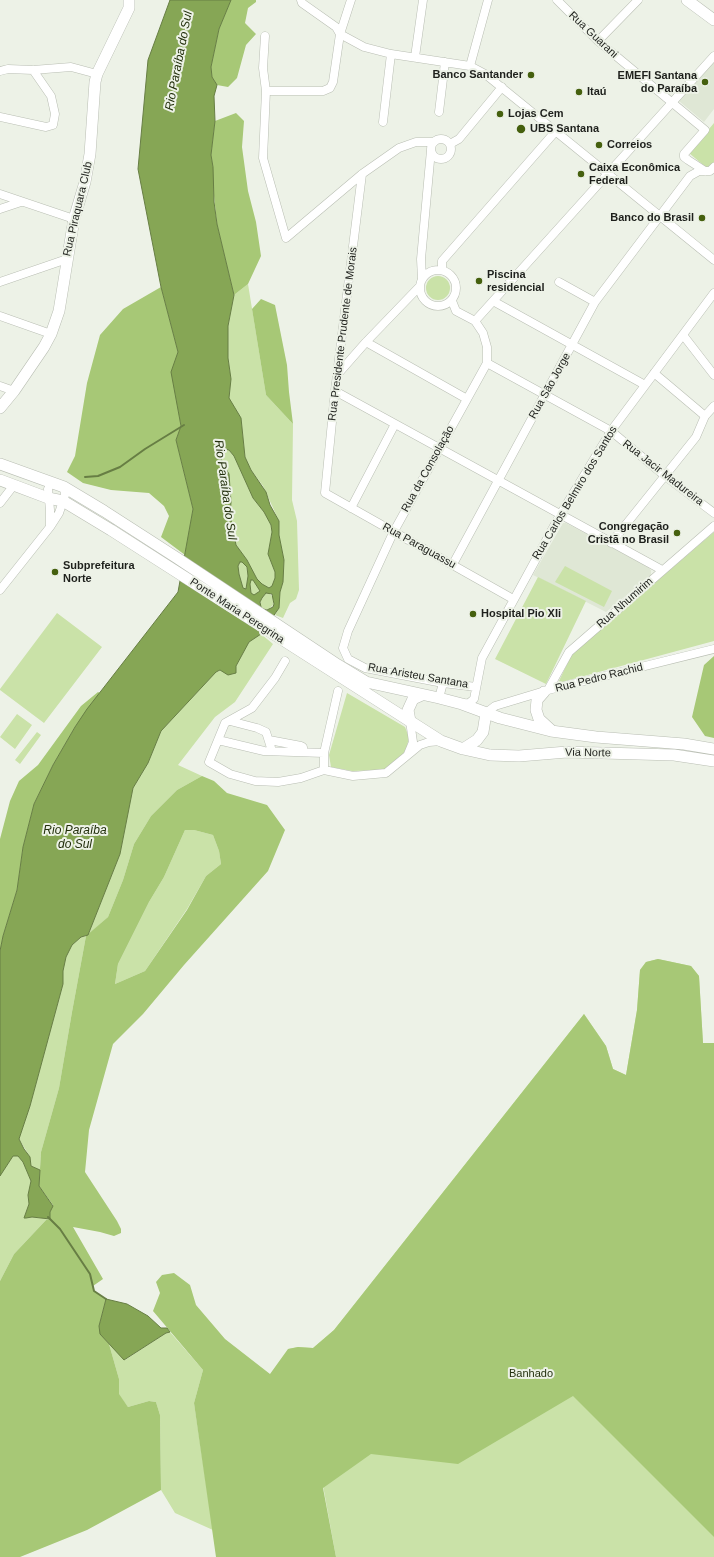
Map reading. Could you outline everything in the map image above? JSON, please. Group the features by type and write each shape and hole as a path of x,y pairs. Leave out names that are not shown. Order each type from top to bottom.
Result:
{"main road":[{"name":"Rua Piraquara Club","path":"0,408 14,391 51,334 59,311 74,219 85,182 90,154 95,82 97,74 129,8 130,0"},
{"path":"687,0 714,20"},
{"name":"Ponte Maria Peregrina","path":"0,464 64,487 104,511 177,558 335,668"},
{"path":"0,480 48,498 63,501"},
{"name":"Ponte Maria Peregrina","path":"63,501 170,567 321,666 335,668"},
{"name":"Via Norte","path":"335,668 366,682 462,704 500,718 551,730 596,737 684,744 714,749"},
{"name":"Via Norte","path":"335,668 441,741 463,749 490,755 519,756 567,752 674,755 714,761"},
{"path":"546,691 537,700 536,710 539,719 551,730"},
{"path":"410,721 408,710 413,699 422,694"},
{"path":"463,749 477,740 483,732 486,713"}],"street":[{"path":"266,91 324,91 330,88 333,82 340,34 350,0"},
{"path":"416,58 423,0"},
{"path":"470,66 488,0"},
{"path":"598,41 638,0"},
{"path":"301,2 336,27 340,34 364,47 391,54 470,66 485,74 714,260"},
{"name":"Rua Guarani","path":"562,2 598,41 705,130 685,151 684,157 688,160"},
{"path":"265,36 263,68 266,91 263,158 286,238 362,174 399,148 416,142 433,146"},
{"path":"384,122 391,54"},
{"path":"475,321 714,56"},
{"path":"439,112 445,62"},
{"path":"0,71 8,69 33,70 71,67 97,74"},
{"path":"0,118 46,128 53,125 55,118 51,96 33,70"},
{"path":"450,144 459,139 502,87"},
{"path":"337,375 428,273 438,270 442,261 555,132"},
{"path":"420,259 438,270 449,273 454,279 457,286 456,294 449,303 438,307 431,305 425,301 420,294 420,259 433,146 442,139 450,144"},
{"path":"429,174 444,158 451,153 450,144"},
{"path":"433,146 432,154 438,158 444,158"},
{"path":"688,160 705,171"},
{"path":"688,160 691,166 690,176"},
{"path":"690,176 695,172 710,171 714,167"},
{"name":"Rua Presidente Prudente de Morais","path":"325,493 335,391 362,174"},
{"name":"Rua São Jorge","path":"453,564 595,302 690,176"},
{"path":"0,194 74,219"},
{"path":"0,209 21,202"},
{"path":"0,282 67,259"},
{"path":"559,282 595,302"},
{"name":"Rua Carlos Belmiro dos Santos","path":"462,704 470,703 474,699 482,658 560,515 611,431 714,293"},
{"path":"493,301 645,385"},
{"path":"449,303 456,311 475,321 483,333 487,347 487,363"},
{"path":"0,316 51,334"},
{"path":"684,335 714,375"},
{"path":"366,342 467,399"},
{"name":"Rua Jacir Madureira","path":"487,363 611,431 665,476 714,513"},
{"name":"Rua da Consolação","path":"343,648 348,631 393,532 487,363"},
{"path":"654,374 705,416"},
{"path":"0,386 14,391"},
{"path":"335,391 662,570"},
{"path":"611,543 696,436 705,416 714,406"},
{"path":"351,508 396,424"},
{"path":"50,527 48,489 51,483"},
{"path":"0,502 14,486"},
{"path":"0,590 50,527 59,513 65,495 64,487"},
{"name":"Rua Paraguassu","path":"325,493 513,599"},
{"name":"Rua Nhumirim","path":"546,691 569,652 714,526"},
{"name":"Rua Aristeu Santana","path":"343,648 348,659 365,668 443,683 476,686"},
{"name":"Rua Pedro Rachid","path":"486,713 495,706 546,691 714,649"},
{"path":"285,661 275,678 252,708 226,723 209,762 230,774 255,781 278,782 301,778 324,770 353,776 386,774 420,745 429,742 441,741"},
{"path":"438,698 443,683"},
{"path":"324,770 324,753 338,691"},
{"path":"230,720 266,732 272,751"},
{"path":"408,754 413,742 410,721"},
{"path":"218,740 264,751 324,753"},
{"path":"269,740 301,746 303,747 303,752"}],"shaded area":[{"name":"EMEFI Santana do Paraíba","path":"714,62 714,109 704,122 679,101"},
{"path":"563,523 566,523 648,567 651,570 651,575 606,612 533,575"}],"green space":[{"path":"231,0 256,0 256,2 248,8 245,23 256,34 246,45 237,78 228,87 217,85 212,77 211,67 219,29"},
{"path":"236,113 244,121 242,147 248,191 256,222 261,256 248,284 234,295 217,224 211,155 215,121"},
{"path":"714,123 714,162 708,169 689,153"},
{"path":"438,276 447,279 450,288 447,297 438,300 429,297 426,288 429,279"},
{"path":"248,284 266,395 293,424 292,500 297,521 299,590 296,599 290,603 283,618 275,615 279,608 280,592 283,582 284,560 279,535 279,521 263,486 251,470 245,457 241,418 229,399 231,379 228,358 228,326 234,295"},
{"path":"161,287 178,352 172,372 181,426 176,440 193,509 185,555 161,537 169,516 164,506 149,493 111,490 83,483 67,472 75,456 87,383 100,335 123,309"},
{"path":"261,299 275,305 287,365 293,424 266,395 252,309"},
{"path":"225,449 229,450 234,456 253,498 264,512 271,525 272,532 268,554 275,572 275,578 272,587 269,588 257,579 247,560 236,545 230,515 230,484 227,469 223,464 220,455"},
{"path":"714,532 714,641 558,683 572,654"},
{"path":"240,562 247,567 248,576 246,589 243,588 239,574 238,566"},
{"path":"565,566 612,591 604,607 555,582"},
{"path":"538,577 586,601 546,684 495,659"},
{"path":"251,580 253,580 260,591 254,595 251,593"},
{"path":"268,592 273,597 273,605 269,609 263,609 261,607 261,600"},
{"path":"57,613 102,647 44,723 0,689"},
{"path":"261,634 273,644 235,702 215,717 178,765 202,776 177,790 151,816 134,844 123,880 108,917 88,935 120,854 133,788 148,763 161,731 216,672 236,666 249,642"},
{"path":"714,656 714,738 705,736 692,717 704,665"},
{"path":"98,692 100,693 75,727 53,765 34,804 23,847 17,890 0,951 0,839 10,801 19,781 38,765 81,706"},
{"path":"347,693 405,727 409,737 406,751 386,770 352,771 331,767 329,755"},
{"path":"17,714 32,725 15,749 0,737"},
{"path":"37,732 41,735 20,764 15,760"},
{"path":"202,776 214,781 227,793 267,805 285,830 268,871 184,965 143,1014 113,1044 89,1130 85,1172 117,1221 121,1229 121,1233 114,1236 73,1227 103,1279 93,1286 94,1291 106,1299 99,1326 101,1334 109,1344 119,1379 119,1394 128,1407 149,1401 156,1402 160,1415 161,1490 87,1530 20,1557 0,1557 0,1281 14,1254 46,1220 50,1219 50,1212 53,1205 39,1186 41,1152 59,1088 86,936 108,917 123,880 134,844 151,816 177,790","holes":["185,830 194,830 213,835 219,851 221,864 206,876 187,910 145,971 115,984 118,964 149,902 164,877"]},
{"path":"185,830 194,830 213,835 219,851 221,864 206,876 187,909 145,971 115,984 118,964 149,902 164,877"},
{"path":"86,936 59,1088 41,1152 40,1170 31,1166 30,1157 19,1139 30,1106 63,984 63,971 66,957 72,945 81,937"},
{"name":"Banhado","path":"658,959 691,966 699,976 703,1043 714,1043 714,1557 336,1557 306,1392 288,1349 298,1347 313,1348 334,1330 584,1014 606,1046 613,1069 626,1075 637,1010 640,970 646,962"},
{"name":"Banhado","path":"658,959 691,966 699,976 703,1043 714,1043 714,1537 573,1396 458,1464 371,1454 323,1488 336,1557 216,1557 194,1403 203,1370 153,1311 160,1293 156,1282 162,1275 174,1273 190,1285 196,1305 225,1339 270,1374 288,1349 298,1347 313,1348 334,1330 584,1014 606,1046 613,1069 626,1075 637,1010 640,970 646,962"},
{"path":"13,1156 18,1156 23,1162 31,1181 28,1195 29,1204 24,1218 32,1217 50,1219 46,1220 14,1254 0,1281 0,1176"},
{"path":"170,1332 203,1370 194,1403 213,1530 175,1513 161,1490 160,1415 156,1402 149,1401 128,1407 118,1394 119,1379 109,1344 125,1360 166,1333"}],"water":[{"name":"Rio Paraíba do Sul","path":"170,0 231,0 219,29 211,67 212,77 217,85 214,96 215,121 211,155 213,167 214,202 217,224 234,295 228,326 228,358 231,379 229,398 241,418 245,457 251,470 266,492 270,505 279,521 279,535 284,560 283,582 280,592 279,608 261,634 249,642 236,666 236,673 228,675 220,670 216,672 161,731 148,763 133,788 120,854 88,935 81,937 72,945 66,957 63,971 63,984 30,1106 19,1139 30,1157 31,1166 40,1170 39,1186 53,1206 50,1212 50,1219 32,1217 24,1218 29,1204 28,1195 31,1181 23,1162 18,1156 13,1156 0,1176 0,951 17,890 23,847 34,804 53,765 75,727 87,709 178,592 193,509 176,440 181,426 171,372 178,352 161,287 138,169 148,60","holes":["225,449 229,450 234,456 253,498 264,512 271,525 272,532 268,554 275,572 275,578 272,586 269,588 257,579 247,560 236,545 230,515 231,502 229,474 220,455","240,562 242,562 247,567 248,576 246,589 243,588 238,566","251,580 253,580 260,591 254,595 251,593","266,593 272,594 274,604 273,607 267,610 263,609 260,602"]},
{"path":"106,1299 127,1304 148,1316 161,1328 167,1328 170,1332 166,1333 124,1360 100,1334 99,1326"}],"waterway":[{"path":"85,477 98,476 120,467 145,449 184,425"},
{"path":"48,1217 60,1229 90,1274 94,1291 106,1299"}],"place":[{"name":"Banco Santander","path":"531,75"},
{"name":"EMEFI Santana do Paraíba","path":"705,82"},
{"name":"Itaú","path":"579,92"},
{"name":"Lojas Cem","path":"500,114"},
{"name":"UBS Santana","path":"521,129"},
{"name":"Correios","path":"599,145"},
{"name":"Caixa Econômica Federal","path":"581,174"},
{"name":"Banco do Brasil","path":"702,218"},
{"name":"Piscina residencial","path":"479,281"},
{"name":"Congregação Cristã no Brasil","path":"677,533"},
{"name":"Subprefeitura Norte","path":"55,572"},
{"name":"Hospital Pio XIi","path":"473,614"}]}
